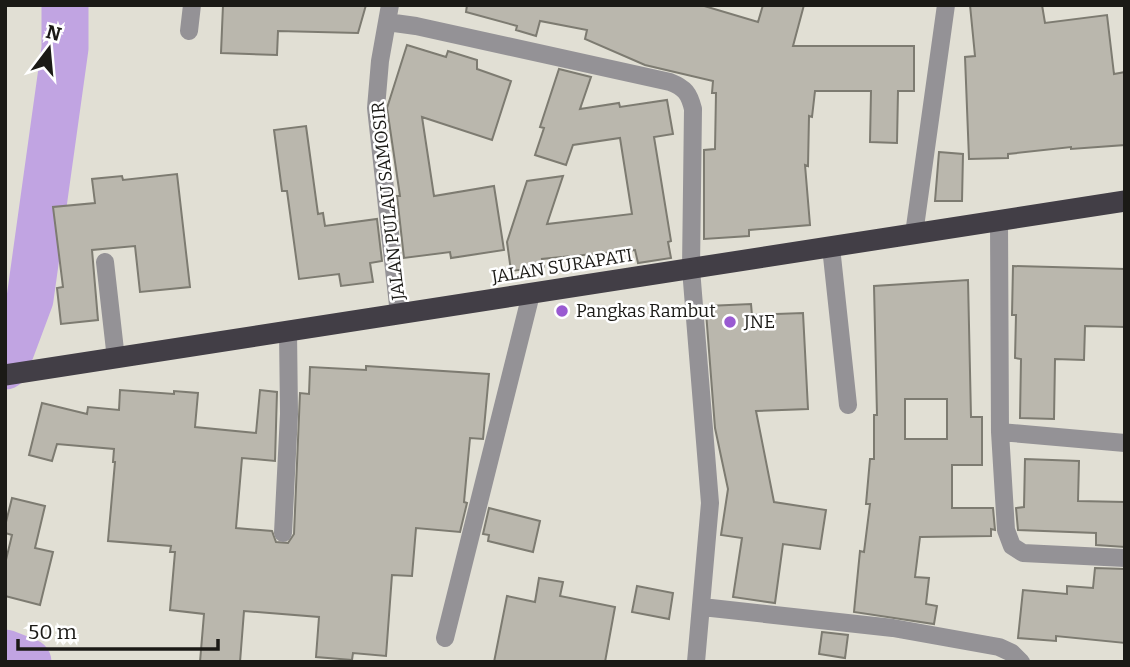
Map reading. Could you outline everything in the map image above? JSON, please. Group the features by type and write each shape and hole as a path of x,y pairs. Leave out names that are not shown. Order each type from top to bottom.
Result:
{"highway":[{"name":"JALAN SURAPATI","path":"5,375 1125,201"}],"street":[{"path":"189,31 192,5"},
{"path":"914,234 946,5"},
{"path":"388,14 457,35 670,82 683,87 690,96 691,269 710,503 696,662"},
{"name":"JALAN PULAU SAMOSIR","path":"388,14 376,108 399,314"},
{"path":"999,220 1000,432 1006,530 1012,546 1023,553 1125,558"},
{"path":"831,247 848,405"},
{"path":"105,262 116,359"},
{"path":"445,638 531,294"},
{"path":"283,533 289,414 288,331"},
{"path":"1000,432 1125,443"},
{"path":"702,607 893,628 999,647 1012,653 1021,662"}],"building":[{"path":"223,5 366,5 358,33 278,31 277,55 221,53"},
{"path":"467,5 701,5 758,22 763,5 804,5 793,46 914,46 914,91 898,91 897,143 870,142 871,91 815,91 812,117 809,116 808,166 805,165 810,225 749,230 749,236 704,239 704,150 715,149 716,93 712,93 713,81 645,65 585,39 587,30 540,21 536,36 516,30 517,26 466,12"},
{"path":"970,5 1042,5 1045,23 1107,15 1114,74 1125,72 1125,145 1071,147 1008,154 1008,158 969,159 965,57 975,56"},
{"path":"407,45 446,57 448,51 477,60 477,69 511,81 492,140 422,117 434,196 494,186 504,250 451,258 450,252 404,258 397,196 400,196 387,108"},
{"path":"559,69 591,77 580,109 619,103 620,107 667,100 673,134 654,137 671,241 668,242 671,258 638,263 635,250 542,259 544,267 511,271 507,242 527,181 563,176 547,224 632,214 620,138 573,145 566,165 535,155 544,128 540,127"},
{"path":"306,126 318,214 323,213 325,226 377,219 382,261 370,263 373,282 341,286 339,274 299,279 287,191 282,191 274,130"},
{"path":"939,152 963,154 962,201 935,201"},
{"path":"177,174 190,287 140,292 135,246 92,250 98,320 61,324 57,288 63,287 53,207 95,203 92,179 122,176 123,180"},
{"path":"1013,266 1125,269 1125,327 1085,326 1084,360 1055,359 1054,419 1020,418 1021,359 1015,358"},
{"path":"968,280 971,417 982,417 982,465 952,465 952,508 993,508 995,530 991,529 991,536 920,537 915,577 929,578 926,604 937,606 934,624 854,612 860,551 864,552 870,504 866,504 870,459 874,459 874,415 877,415 874,286","holes":["905,399 947,399 947,439 905,439"]},
{"path":"751,304 752,315 803,313 808,409 756,411 774,502 826,510 820,549 783,544 775,603 733,597 742,538 721,535 728,489 715,428 706,312 707,306"},
{"path":"366,366 489,374 483,439 470,438 464,502 467,503 460,532 416,528 412,576 392,575 386,656 353,653 352,660 316,657 319,617 244,611 240,662 200,662 204,614 170,610 175,552 170,552 171,546 108,541 114,449 57,444 52,461 29,455 42,403 87,414 88,407 119,410 120,390 198,393 195,427 256,433 260,390 277,392 275,461 242,458 236,528 272,531 276,542 288,543 294,534 300,393 309,394 310,367 366,370"},
{"path":"1025,459 1079,461 1078,501 1125,502 1125,547 1096,545 1096,533 1018,530 1016,508 1024,507"},
{"path":"12,498 45,506 35,548 53,552 40,605 5,596 5,564 12,535 5,533 5,526"},
{"path":"489,508 540,521 533,552 488,541 489,535 483,534"},
{"path":"1095,568 1125,569 1125,643 1056,636 1056,641 1018,638 1023,590 1067,594 1067,586 1093,588"},
{"path":"539,578 563,582 560,596 615,607 605,662 494,662 507,596 535,602"},
{"path":"637,586 673,593 669,619 632,612"},
{"path":"822,632 848,635 845,658 819,654"}],"waterway":[{"path":"5,366 30,299 65,48 65,5"},
{"path":"5,653 28,662"}],"place":[{"name":"Pangkas Rambut","path":"562,311"},
{"name":"JNE","path":"730,322"}]}
